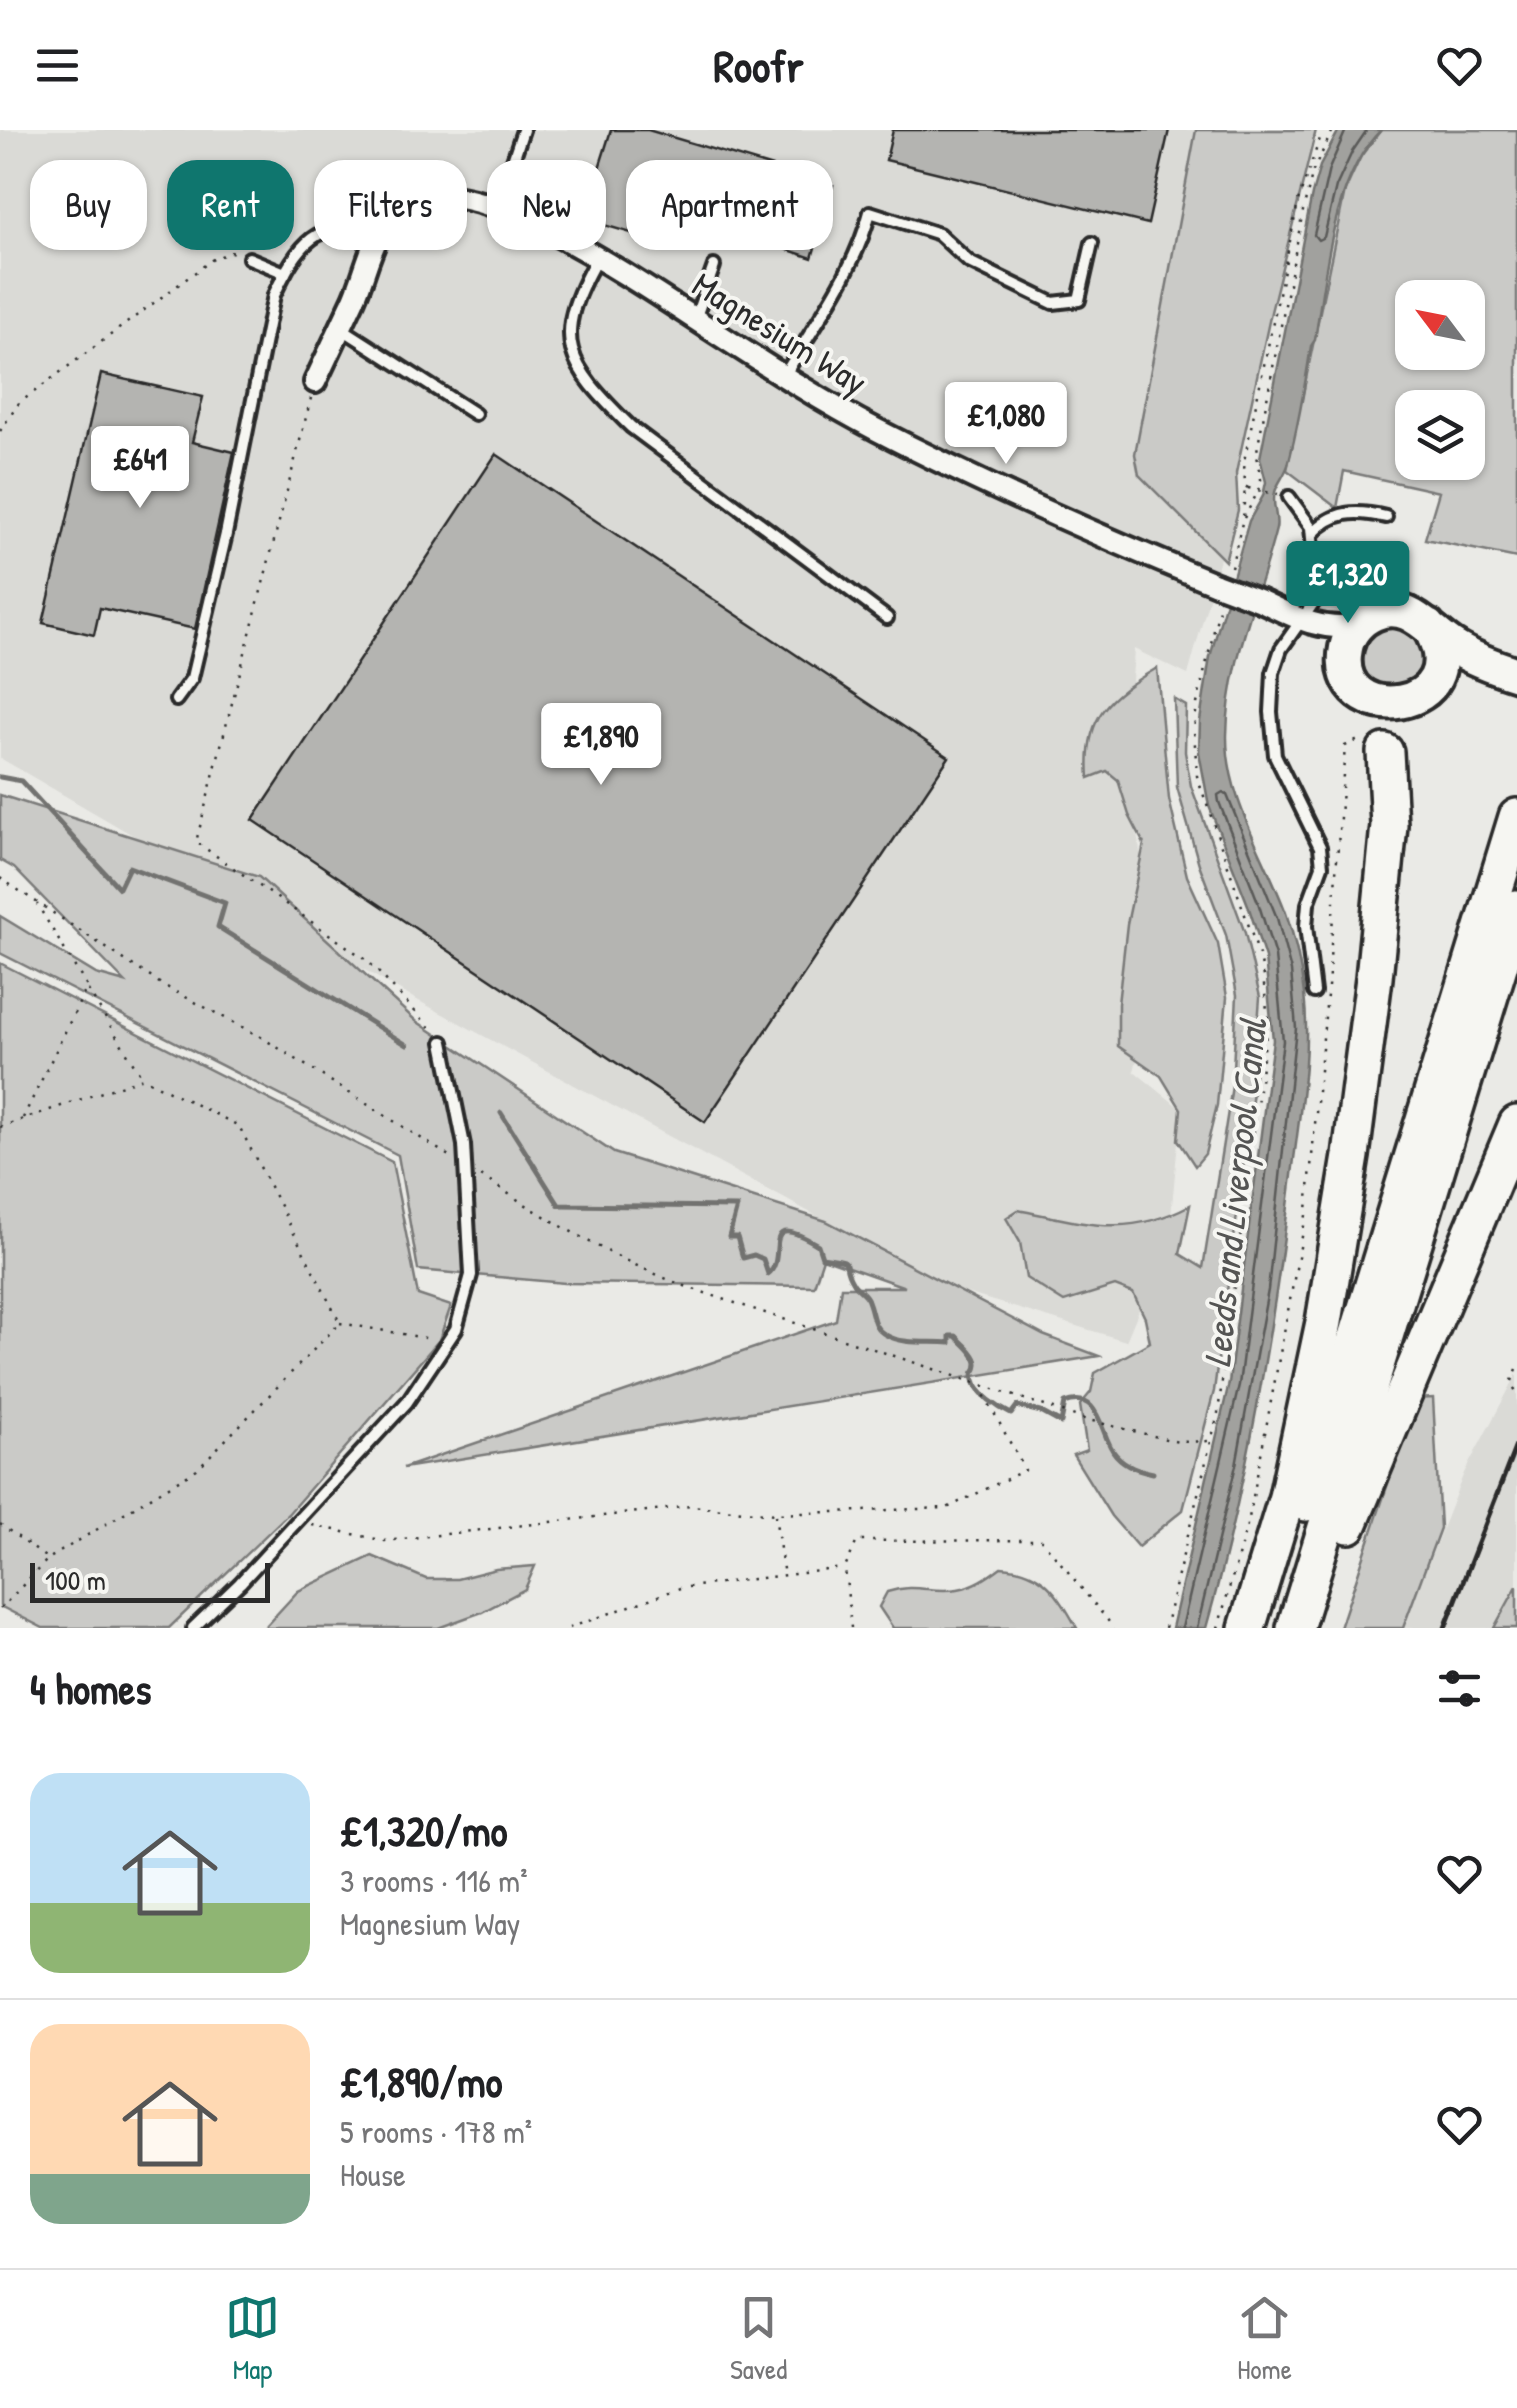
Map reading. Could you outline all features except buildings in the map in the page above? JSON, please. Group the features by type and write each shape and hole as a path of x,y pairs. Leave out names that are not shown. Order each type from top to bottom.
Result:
{"highway":[{"path":"1247,1628 1287,1497 1324,1322 1374,978 1389,825 1378,743 1382,730 1354,682 1347,644 1358,625 1373,614 1396,610 1419,618 1454,647 1506,670"},
{"path":"1428,626 1440,654 1432,684"},
{"path":"1354,682 1374,702 1390,705 1406,703 1464,668 1506,670"},
{"path":"1267,1628 1517,817"},
{"path":"1294,1628 1517,908"},
{"path":"1313,1628 1354,1513 1517,1124"}],"street":[{"name":"Magnesium Way","path":"315,382 361,282 370,250"},
{"name":"Magnesium Way","path":"581,250 871,427 975,480 1061,521 1224,580 1302,620 1333,628 1358,625"},
{"name":"Magnesium Way","path":"1302,620 1328,640 1354,682"}],"lane":[{"path":"513,160 523,130"},
{"path":"784,376 839,284 870,212 939,234 970,262 1053,302 1079,300 1092,242"},
{"path":"176,700 192,678 226,534 274,295 285,273 314,238"},
{"path":"249,258 285,273"},
{"path":"597,258 569,317 568,338 573,356 603,399 631,427 887,618"},
{"path":"694,320 714,266"},
{"path":"340,328 475,414"},
{"path":"1289,497 1300,508 1312,534 1316,555 1314,602 1281,648 1273,673 1271,712 1275,755 1320,847 1322,866 1308,904 1306,926 1314,992"},
{"path":"1312,534 1345,512 1386,518"},
{"path":"193,1628 406,1402 456,1329 471,1275 465,1166 443,1042"}],"path":[{"path":"1244,519 1244,461 1299,198 1323,130"},
{"path":"1165,1628 1218,1413 1268,1018 1261,961 1201,793 1194,746 1195,717 1224,580 1244,519 1262,484 1256,456 1303,211 1313,171 1332,130"},
{"path":"0,431 19,404 213,259 230,252 249,258"},
{"path":"315,382 196,842 368,962 443,1042"},
{"path":"1244,461 1256,456"},
{"path":"1247,486 1266,492"},
{"path":"1218,1628 1248,1518 1307,1210 1333,930 1345,746 1378,743"},
{"path":"0,878 161,984 260,1037 554,1224 640,1269 1084,1419 1178,1442 1212,1441"},
{"path":"35,902 143,1078 239,1126 340,1323"},
{"path":"22,1119 87,987"},
{"path":"0,1126 143,1078"},
{"path":"340,1323 447,1342"},
{"path":"0,1610 48,1559 197,1470 340,1323"},
{"path":"1517,1369 1511,1383 1517,1393"},
{"path":"296,1522 386,1541 691,1506 775,1514 947,1508 1024,1470 982,1390"},
{"path":"775,1514 784,1576"},
{"path":"0,1524 48,1559"},
{"path":"851,1628 845,1568 857,1541 1042,1540 1114,1628"},
{"path":"568,1628 680,1588 845,1568"}],"shaded area":[{"path":"0,130 1196,130 1135,454 1139,475 1220,558 1188,675 1134,649 1126,774 1161,967 1134,1071 1181,1109 1169,1238 1126,1341 950,1288 406,994 0,758"},
{"path":"1196,130 1316,130 1236,473 1238,510 1225,561 1139,475 1135,454"},
{"path":"1381,130 1517,130 1517,558 1425,539 1439,492 1344,471 1337,508 1287,470 1345,191 1361,156"},
{"path":"1392,625 1418,641 1422,657 1418,676 1414,686 1372,691 1355,651 1369,631"},
{"path":"1157,668 1169,799 1187,876 1218,944 1227,997 1217,1105 1205,1154 1195,1166 1178,1140 1181,1109 1161,1076 1118,1046 1118,1004 1127,924 1144,844 1118,780 1107,771 1089,778 1091,739 1103,711 1125,689"},
{"path":"1174,699 1186,706 1185,752 1191,786 1245,933 1260,997 1253,1092 1214,1391 1183,1510 1138,1547 1111,1516 1073,1455 1087,1450 1080,1405 1091,1392 1095,1373 1150,1342 1145,1318 1133,1293 1115,1286 1064,1302 1026,1278 1020,1242 1006,1218 1018,1210 1085,1223 1125,1225 1167,1216 1190,1205 1180,1254 1203,1268 1232,1086 1237,995 1226,935 1199,864 1177,787"},
{"path":"0,795 259,877 416,1021 614,1153 826,1221 1043,1335 1099,1356 403,1468 836,1320 841,1287 905,1287 823,1258 814,1286 565,1283 418,1270 398,1155 0,953 0,916 96,974 125,982 14,868 0,860"},
{"path":"0,963 392,1162 418,1295 451,1306 439,1340 288,1514 169,1628 43,1628 0,1606"},
{"path":"1517,1374 1517,1586 1494,1628 1403,1628 1464,1473"},
{"path":"1433,1398 1440,1528 1403,1628 1340,1628 1416,1399"},
{"path":"372,1556 426,1579 457,1579 496,1569 535,1566 525,1589 482,1612 438,1628 264,1628 298,1591"},
{"path":"1001,1567 1028,1573 1048,1586 1077,1628 893,1628 879,1607 887,1592 907,1588 958,1589 981,1581"},
{"path":"1517,1586 1517,1628 1494,1628"}],"water":[{"path":"1339,130 1381,130 1352,174 1334,229 1295,436 1274,497 1276,529 1238,656 1227,735 1228,758 1240,804 1286,913 1299,963 1306,1016 1301,1107 1268,1346 1221,1572 1206,1628 1172,1628 1229,1383 1273,1040 1265,958 1209,806 1199,752 1200,721 1210,657 1249,521 1266,482 1260,458 1312,194 1320,166"}],"waterway":[{"path":"0,777 21,781 119,888 129,867 225,903 218,927 407,1045"},
{"path":"501,1113 559,1205 737,1207 729,1237 737,1237 743,1258 754,1255 763,1259 768,1274 774,1267 781,1234 799,1235 818,1245 822,1257 846,1263 881,1332 917,1342 950,1343 950,1336 956,1336 976,1359 973,1376 979,1390 1011,1414 1017,1406 1041,1412 1061,1423 1065,1403 1086,1403 1093,1408 1116,1455 1133,1467 1153,1473"}],"railway":[{"path":"1445,1628 1517,1443"}],"water label":[{"name":"Leeds and Liverpool Canal","path":"1234,1193"}]}
